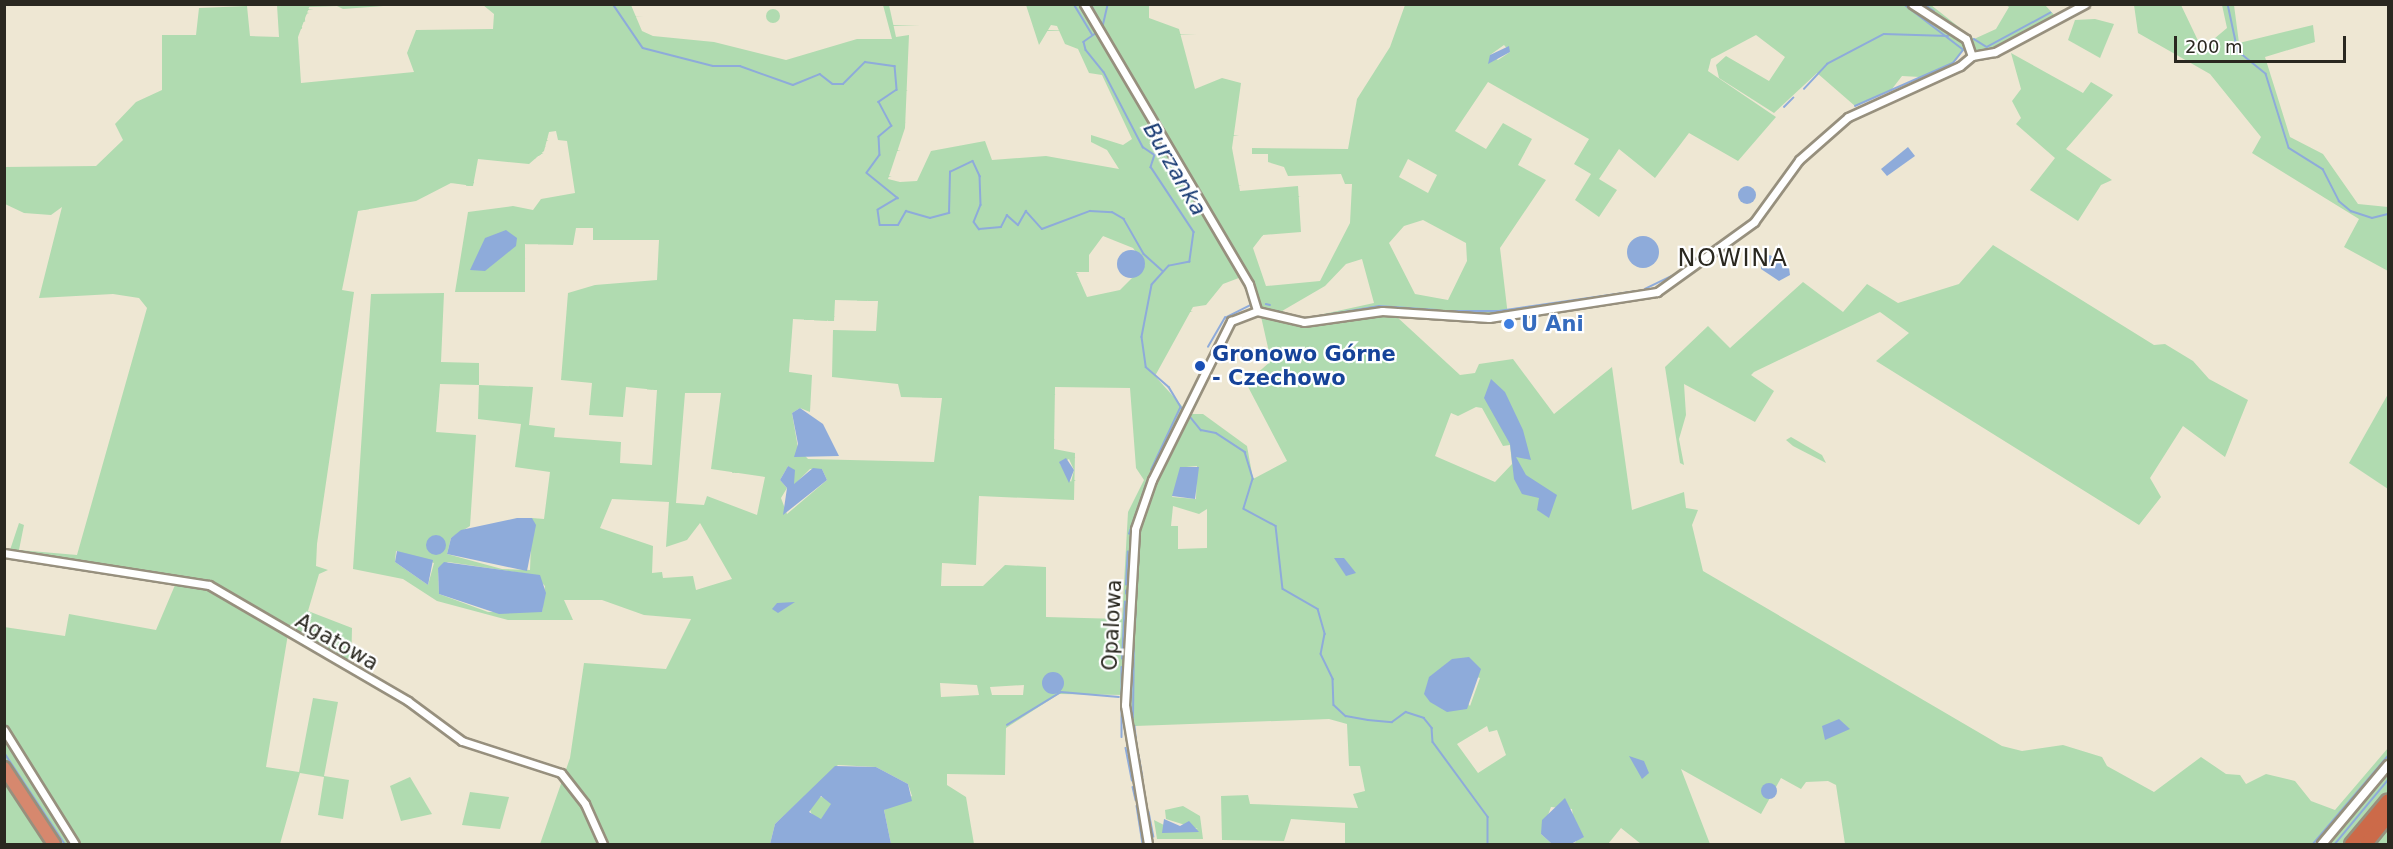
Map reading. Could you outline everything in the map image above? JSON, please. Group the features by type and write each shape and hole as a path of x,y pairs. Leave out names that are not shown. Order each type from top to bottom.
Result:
{"highway":[{"path":"4,768 54,844"},
{"path":"2351,844 2388,800"},
{"path":"2366,844 2388,817"}],"street":[{"path":"1084,4 1249,284 1257,311 1304,322 1382,311 1489,318 1657,292 1754,222 1799,160 1848,117 1960,66 1972,56 1992,53 2085,4"},
{"path":"1912,4 1966,39 1972,56"},
{"name":"Opalowa","path":"1148,844 1125,705 1133,544 1143,499 1225,328 1257,311"},
{"name":"Agatowa","path":"4,553 208,585 408,701 462,741 554,768 585,804 603,844"},
{"path":"4,730 75,844"},
{"path":"2322,844 2388,765"}],"green space":[{"path":"277,5 310,5 298,37 301,83 414,72 407,53 416,30 493,29 494,14 483,5 631,5 642,31 653,36 714,42 786,60 857,39 892,39 883,5 889,5 896,37 909,35 905,128 888,179 900,182 917,181 931,151 985,141 992,160 1046,156 1119,169 1107,150 1091,142 1091,135 1123,145 1132,139 1102,75 1089,73 1078,49 1065,44 1057,26 1051,25 1039,45 1026,5 1149,5 1149,18 1179,29 1195,89 1222,78 1241,83 1232,148 1240,191 1298,186 1301,232 1263,235 1253,248 1266,286 1320,281 1350,223 1352,184 1345,184 1341,174 1288,176 1284,167 1268,162 1268,154 1252,154 1252,148 1348,149 1357,99 1390,47 1405,5 1931,5 1974,39 1996,29 2009,7 2006,5 2045,5 2057,18 2012,43 1972,56 1963,50 1953,63 1920,77 1902,76 1892,89 1855,106 1817,73 1774,113 1719,78 1716,65 1726,56 1769,81 1785,57 1756,35 1711,59 1708,71 1776,117 1738,161 1689,133 1655,178 1619,149 1599,179 1617,190 1599,217 1575,200 1591,174 1574,164 1589,139 1488,82 1455,131 1486,149 1503,123 1532,139 1518,165 1546,180 1500,248 1508,316 1397,317 1460,375 1475,373 1479,364 1513,359 1554,414 1612,367 1632,510 1684,492 1686,508 1698,510 1692,525 1703,571 2002,746 2022,751 2063,745 2102,757 2107,766 2154,792 2201,757 2226,774 2240,775 2246,784 2266,774 2295,781 2311,801 2335,810 2388,748 2388,791 2344,844 1845,844 1836,785 1828,781 1806,782 1801,789 1781,778 1761,814 1681,769 1710,844 1641,844 1621,828 1608,844 1571,844 1576,842 1572,809 1551,807 1541,834 1552,844 1345,844 1345,823 1291,819 1284,841 1222,840 1221,796 1248,795 1250,804 1358,808 1353,794 1365,791 1360,766 1349,766 1347,724 1329,719 1135,726 1128,723 1125,695 1059,694 1006,728 1005,775 947,774 947,785 966,797 974,844 891,844 884,810 912,796 908,784 876,767 838,765 775,824 770,844 540,844 570,758 584,663 666,669 691,619 644,615 602,600 564,600 573,620 508,620 437,601 403,579 353,569 371,294 444,293 441,362 479,363 479,385 533,387 529,425 555,428 554,437 621,442 620,463 652,465 657,390 626,387 623,417 589,415 592,383 561,380 568,293 595,285 657,280 659,240 593,240 593,228 576,228 573,245 525,244 525,292 455,292 468,212 513,206 533,210 541,199 575,193 567,141 558,140 556,131 549,132 544,151 529,164 478,159 473,186 451,183 416,201 358,211 342,290 354,292 317,544 316,566 328,570 319,574 308,611 352,628 351,671 288,634 266,767 299,772 313,698 338,702 324,776 349,780 343,819 318,815 324,777 300,773 280,844 59,844 5,761 4,627 65,636 69,614 156,630 178,578 9,553 19,523 24,525 19,550 77,555 147,308 139,298 113,294 39,298 62,207 51,215 24,213 5,204 4,167 96,166 123,140 115,124 136,102 162,90 162,35 196,35 199,8 247,6 250,36 279,37","holes":["1504,45 1510,52 1498,60 1490,55","1408,159 1437,175 1428,193 1399,177","1423,220 1466,243 1467,261 1448,300 1415,294 1389,243 1404,226","1103,236 1133,248 1145,265 1120,290 1087,297 1076,272 1089,272 1089,255","1362,259 1374,303 1305,318 1282,311 1325,286 1346,264","1244,276 1260,312 1271,361 1246,383 1287,461 1253,479 1247,446 1203,414 1189,414 1155,376 1193,307 1206,305 1223,284","835,300 878,301 876,331 833,330 832,377 898,384 901,397 942,398 934,462 808,459 798,448 792,413 800,408 810,412 812,375 789,372 793,319 834,321","440,384 479,385 478,419 521,424 515,467 550,472 544,519 532,518 530,570 502,569 447,554 451,538 470,526 476,435 436,432","1055,387 1130,388 1136,468 1144,480 1128,512 1122,619 1046,617 1046,567 1005,565 983,586 941,586 942,563 976,565 979,496 1074,500 1075,453 1054,449","685,393 721,393 711,469 765,477 757,515 707,496 704,505 676,503","1476,407 1482,408 1503,446 1510,445 1512,464 1495,482 1435,456 1451,413 1458,416","1069,459 1074,470 1071,482 1060,464","788,466 794,485 810,469 822,469 827,480 787,514 781,498 787,488 780,480","1197,466 1196,499 1172,497 1186,467","612,499 669,502 666,547 687,540 700,523 732,579 696,590 693,576 663,578 662,572 652,573 653,546 600,528","1173,506 1199,514 1207,509 1207,548 1178,549 1178,526 1171,526","396,551 434,563 428,585 395,562","448,562 534,575 545,586 542,612 488,612 439,594 438,568","1444,667 1480,678 1470,706 1439,671","940,683 977,685 979,695 941,697","1024,685 1023,695 992,695 990,687","1487,726 1489,732 1497,730 1506,755 1478,773 1457,744"]},
{"path":"335,5 397,5 343,9"},
{"path":"2134,5 2181,5 2202,49 2227,28 2222,5 2234,5 2239,43 2313,25 2315,42 2265,57 2290,137 2323,154 2358,204 2388,207 2388,271 2344,247 2359,219 2252,153 2261,137 2210,74 2138,33"},
{"path":"773,9 778,11 780,16 778,21 773,23 768,21 766,16 768,11"},
{"path":"2095,19 2114,24 2100,58 2068,40 2075,20"},
{"path":"2011,53 2083,93 2091,82 2113,95 2066,149 2112,180 2101,185 2078,221 2030,190 2055,158 2016,124 2021,118 2012,101 2021,89"},
{"path":"1993,245 2154,345 2165,344 2193,361 2209,379 2248,400 2225,457 2183,426 2150,478 2161,497 2139,525 1876,361 1909,333 1880,312 1754,372 1751,375 1774,391 1755,422 1684,384 1686,415 1679,439 1684,465 1680,463 1665,367 1708,326 1730,348 1803,282 1843,312 1867,284 1898,303 1959,284"},
{"path":"2388,394 2388,489 2349,463"},
{"path":"1791,437 1822,455 1826,463 1793,446 1786,440"},
{"path":"4,777 25,810 47,844 5,844"},
{"path":"410,777 432,814 401,821 390,786"},
{"path":"470,792 509,797 500,829 462,825"},
{"path":"821,797 829,800 832,808 829,816 821,819 813,816 810,808 813,800"},
{"path":"1183,806 1200,816 1203,839 1157,839 1154,820 1174,830 1198,829 1166,819 1165,810"},
{"path":"2388,827 2388,844 2373,844"}],"water":[{"path":"1509,46 1510,52 1488,64 1490,55"},
{"path":"1908,147 1915,156 1887,176 1881,169"},
{"path":"1747,186 1753,189 1756,195 1753,201 1747,204 1741,201 1738,195 1741,189"},
{"path":"506,230 517,238 516,246 485,271 470,270 485,238"},
{"path":"1643,236 1654,241 1659,252 1654,263 1643,268 1632,263 1627,252 1632,241"},
{"path":"1131,250 1141,254 1145,264 1141,274 1131,278 1121,274 1117,264 1121,254"},
{"path":"1770,255 1789,268 1790,275 1779,281 1761,269 1761,260"},
{"path":"1491,379 1505,392 1523,430 1531,460 1516,457 1526,475 1557,495 1549,518 1537,510 1539,498 1522,494 1514,479 1510,444 1484,398"},
{"path":"800,408 823,424 839,456 794,457 798,444 792,413"},
{"path":"1066,458 1074,470 1069,483 1059,462"},
{"path":"788,466 795,470 794,484 813,468 822,469 827,480 783,515 787,488 780,480"},
{"path":"1180,467 1199,467 1195,499 1172,496"},
{"path":"517,518 532,518 536,525 527,571 447,554 451,538 461,530"},
{"path":"436,535 443,538 446,545 443,552 436,555 429,552 426,545 429,538"},
{"path":"397,551 433,560 428,585 395,562"},
{"path":"1334,558 1344,558 1356,573 1346,576"},
{"path":"444,562 540,575 546,593 542,612 499,614 439,594 438,568"},
{"path":"795,602 778,613 772,609 777,603"},
{"path":"1469,657 1481,669 1467,709 1447,712 1430,702 1424,694 1429,677 1452,659"},
{"path":"1053,672 1061,675 1064,683 1061,691 1053,694 1045,691 1042,683 1045,675"},
{"path":"1839,719 1850,729 1825,740 1822,726"},
{"path":"1629,756 1644,761 1649,773 1642,779"},
{"path":"835,766 876,767 908,784 912,801 884,810 891,844 770,844 775,824","holes":["821,796 831,804 821,819 809,812"]},
{"path":"1766,783 1772,783 1777,791 1775,797 1766,799 1761,794 1761,788"},
{"path":"1565,798 1584,837 1571,844 1552,844 1541,834 1542,820"},
{"path":"1164,819 1180,826 1189,821 1199,832 1162,833"}],"waterway":[{"path":"613,4 643,48 713,66 740,66 793,85 820,74 833,84 843,84 865,62 895,66 897,90 879,102 892,126 879,137 880,155 867,173 898,198 878,210 880,225 898,225 906,211 930,218 949,213 950,172 973,161 980,176 981,205 974,222 979,229 1001,227 1007,215 1018,225 1026,211 1042,229 1090,211 1112,212 1124,219 1144,254 1163,271"},
{"path":"1074,4 1092,34"},
{"path":"1091,4 1102,25"},
{"name":"Burzanka","path":"1102,29 1108,4"},
{"path":"1855,106 1953,63 1963,50 1903,4"},
{"path":"1924,4 1934,11"},
{"path":"2228,4 2238,51 2266,74 2289,148 2323,169 2339,201 2351,211 2372,218 2388,214"},
{"path":"1974,39 1987,47 2050,13"},
{"name":"Burzanka","path":"1097,33 1084,42 1086,50 1104,72 1143,147 1155,155 1151,167 1194,232 1190,262 1169,266 1152,285 1142,337 1146,367 1169,387 1182,409"},
{"path":"1804,89 1827,64 1884,34 1948,36"},
{"path":"1784,107 1793,98"},
{"path":"1740,228 1747,222"},
{"path":"1720,242 1734,232"},
{"path":"1697,259 1713,247"},
{"path":"1645,289 1676,274"},
{"path":"1443,311 1499,311 1637,291"},
{"path":"1266,304 1270,305"},
{"path":"1208,347 1225,318 1250,305"},
{"path":"1308,318 1379,306 1437,310"},
{"path":"1278,311 1285,314"},
{"path":"1151,470 1180,408"},
{"name":"Burzanka","path":"1188,414 1201,430 1216,433 1245,452 1253,479 1244,509 1276,526 1283,589 1318,609 1325,634 1321,654 1333,679 1334,705 1346,716 1368,720 1392,722 1406,712 1424,718 1432,728 1433,742 1488,817 1488,844"},
{"path":"1151,493 1185,422"},
{"path":"1129,534 1147,482"},
{"path":"1138,540 1141,523"},
{"path":"1137,560 1138,547"},
{"path":"1126,585 1128,552"},
{"path":"1135,626 1137,565"},
{"path":"1122,659 1125,602"},
{"path":"1133,718 1134,636"},
{"path":"1122,667 1122,737"},
{"path":"1007,725 1061,692 1119,697"},
{"path":"4,723 8,728"},
{"path":"1135,726 1137,746"},
{"path":"12,736 80,844"},
{"path":"1126,748 1132,780"},
{"path":"4,752 65,844"},
{"path":"1139,755 1143,777"},
{"path":"2313,844 2388,756"},
{"path":"2335,844 2388,780"},
{"path":"1133,787 1136,800"},
{"path":"1137,806 1143,844"},
{"path":"1149,812 1154,837"}],"place":[{"name":"U Ani","path":"1509,324"},
{"name":"Gronowo Górne - Czechowo","path":"1200,366"}],"district":[{"name":"NOWINA","path":"1733,259"}]}
